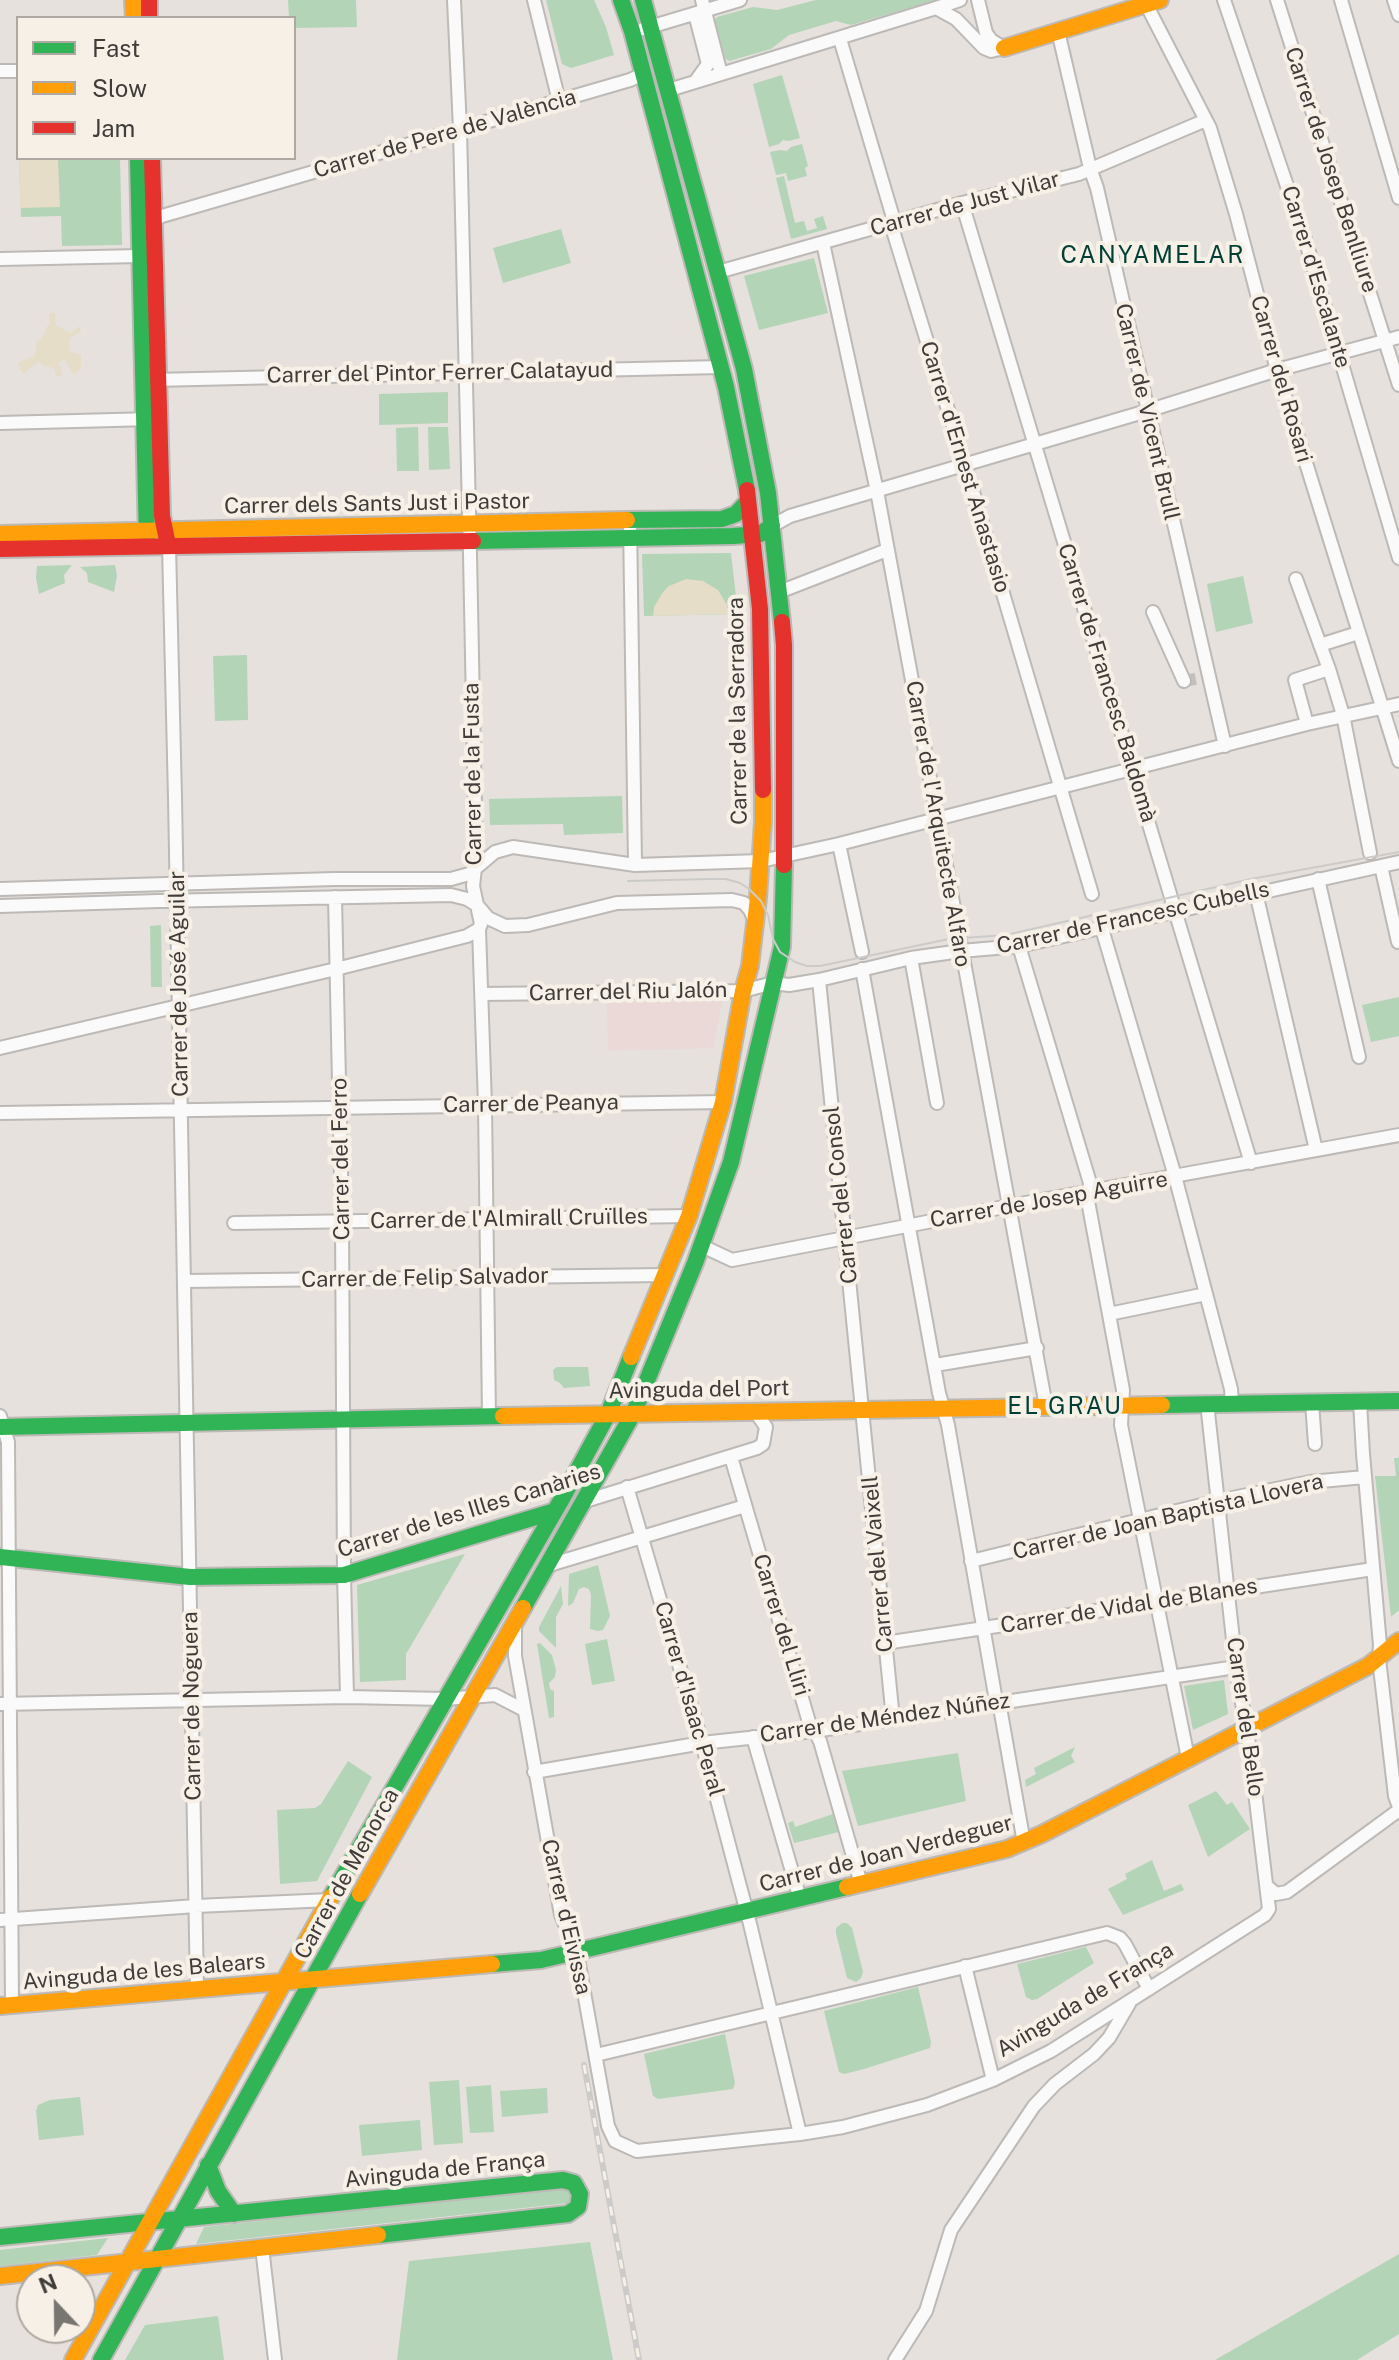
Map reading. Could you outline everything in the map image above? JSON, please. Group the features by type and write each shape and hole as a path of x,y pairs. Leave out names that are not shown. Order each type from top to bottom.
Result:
{"main road":[{"name":"Carrer de la Serradora","path":"608,1414 689,1216 723,1102 756,925 763,822 762,629 748,501 721,367 632,31 621,0"},
{"name":"Carrer de la Serradora","path":"634,1412 702,1246 731,1162 782,947 784,854 784,645 768,493 746,381 643,0"},
{"path":"1004,48 1153,2"},
{"path":"138,160 152,419 147,538"},
{"path":"151,380 155,271 152,160"},
{"path":"141,256 155,271"},
{"path":"152,419 167,538"},
{"name":"Carrer dels Sants Just i Pastor","path":"630,529 729,518 748,501"},
{"path":"752,535 772,526"},
{"name":"Carrer dels Sants Just i Pastor","path":"0,534 167,538 630,529 752,535"},
{"name":"Carrer dels Sants Just i Pastor","path":"0,549 147,538"},
{"name":"Avinguda del Port","path":"1,1423 1399,1401"},
{"name":"Carrer de Menorca","path":"101,2360 634,1412"},
{"name":"Carrer de Menorca","path":"73,2360 330,1900 608,1414"},
{"name":"Carrer de les Illes Canàries","path":"5,1557 190,1577 344,1575 555,1511"},
{"name":"Carrer de Joan Verdeguer","path":"577,1953 1024,1843 1379,1659 1399,1641"},
{"name":"Avinguda de les Balears","path":"6,2005 520,1963 577,1953"},
{"path":"208,2165 218,2191 234,2214"},
{"name":"Avinguda de França","path":"0,2237 563,2180 574,2183 580,2194 578,2207 568,2214 0,2276"}],"street":[{"name":"Carrer de la Fusta","path":"454,0 469,532 473,886 481,924 489,1417"},
{"path":"534,0 559,101"},
{"path":"632,31 701,8 740,0"},
{"path":"669,90 960,0"},
{"path":"978,0 986,33 1004,48"},
{"name":"Carrer d'Escalante","path":"1224,0 1301,227 1399,558"},
{"name":"Carrer de Josep Benlliure","path":"1277,0 1399,385"},
{"path":"1341,0 1399,198"},
{"path":"1394,0 1399,15"},
{"name":"Carrer del Rosari","path":"1153,2 1206,120 1236,214 1277,370 1399,761"},
{"path":"701,8 721,74"},
{"path":"695,82 708,64 701,8"},
{"path":"936,8 956,19 984,48 991,51 1004,48"},
{"name":"Carrer de Vicent Brull","path":"1058,31 1097,188 1204,677 1225,746"},
{"name":"Carrer d'Ernest Anastasio","path":"840,39 892,214 894,234 1092,894"},
{"name":"Carrer de Pere de València","path":"154,218 643,74"},
{"name":"Carrer de Just Vilar","path":"718,272 962,203 1079,174 1206,120"},
{"name":"Carrer de Francesc Baldomà","path":"962,203 1251,1163"},
{"path":"140,232 154,218"},
{"name":"Carrer de l'Arquitecte Alfaro","path":"823,243 877,491 1046,1406"},
{"path":"0,259 141,256"},
{"path":"772,526 790,516 1277,370 1399,337"},
{"name":"Carrer del Pintor Ferrer Calatayud","path":"151,380 721,367"},
{"path":"0,423 152,419"},
{"path":"630,529 635,865"},
{"name":"Carrer de José Aguilar","path":"167,538 188,1422"},
{"path":"779,592 887,550"},
{"path":"1296,579 1343,715 1370,853"},
{"path":"1153,612 1184,681"},
{"path":"1320,645 1358,633"},
{"path":"1307,724 1295,680 1329,669"},
{"path":"0,889 334,879 451,879 469,874 495,852 513,847 635,865 761,861 839,844 1343,715 1399,704"},
{"path":"839,844 862,952"},
{"name":"Carrer de Francesc Cubells","path":"773,983 789,985 911,958 1019,946 1399,862"},
{"path":"1381,866 1398,942"},
{"path":"1318,879 1359,1057"},
{"path":"1256,893 1316,1150"},
{"path":"0,906 451,895 461,896 477,905 488,918 505,926 528,925 610,903 732,900 744,903 756,925"},
{"name":"Carrer del Ferro","path":"335,897 347,1697"},
{"path":"0,1048 336,969 467,936 479,929"},
{"path":"1102,929 1175,1176 1231,1389 1232,1403"},
{"path":"1019,946 1090,1183 1088,1201 1123,1390 1121,1425 1188,1758"},
{"path":"911,958 937,1103"},
{"path":"862,969 1024,1843"},
{"name":"Carrer del Consol","path":"819,980 863,1410"},
{"name":"Carrer del Riu Jalón","path":"482,994 743,991 773,983"},
{"name":"Carrer de Peanya","path":"0,1113 723,1102"},
{"name":"Carrer de Josep Aguirre","path":"702,1246 732,1260 1399,1135"},
{"name":"Carrer de l'Almirall Cruïlles","path":"234,1223 689,1216"},
{"name":"Carrer de Felip Salvador","path":"185,1281 665,1275"},
{"path":"1109,1314 1206,1294"},
{"path":"935,1365 1037,1348"},
{"path":"1312,1402 1315,1444"},
{"path":"1268,1887 1276,1894 1287,1892 1399,1809 1379,1659 1360,1402"},
{"name":"Carrer del Bello","path":"1207,1403 1236,1667 1268,1887"},
{"name":"Carrer de les Illes Canàries","path":"555,1511 731,1457 763,1444 766,1427 754,1410"},
{"name":"Carrer del Vaixell","path":"863,1410 893,1719"},
{"name":"Carrer de Noguera","path":"188,1422 197,1989"},
{"path":"1,1423 8,1442 4,1704 6,2005"},
{"name":"Carrer del Lliri","path":"731,1457 809,1722 820,1741 861,1884"},
{"name":"Carrer de Joan Baptista Llovera","path":"971,1561 1218,1501 1310,1482 1365,1477"},
{"name":"Carrer d'Isaac Peral","path":"627,1487 702,1743 747,1912 800,2134"},
{"path":"546,1566 745,1506"},
{"name":"Carrer de Vidal de Blanes","path":"885,1643 1373,1569"},
{"name":"Carrer d'Eivissa","path":"515,1620 515,1656 534,1772 561,1915 577,1953 611,2136 637,2151"},
{"name":"Carrer de Méndez Núñez","path":"534,1772 702,1743 814,1731 1236,1667"},
{"path":"4,1704 347,1697 445,1699 495,1695 524,1710"},
{"path":"753,1737 800,1899"},
{"name":"Avinguda de França","path":"637,2151 843,2127 927,2105 993,2080 1051,2051 1265,1915 1270,1903 1268,1887"},
{"path":"5,1920 330,1900"},
{"path":"596,2055 1107,1933 1120,1938 1125,1944 1149,1989"},
{"path":"965,1966 993,2080"},
{"path":"895,2360 926,2311 951,2230 1034,2106 1109,2038 1130,2002"},
{"path":"262,2247 275,2360"}],"shaded area":[{"path":"723,998 713,1048 608,1051 607,1001"}],"green space":[{"path":"288,0 356,0 357,27 296,28 296,16 289,16"},
{"path":"546,0 594,0 614,55 571,68 562,64"},
{"path":"816,0 936,0 851,25 836,21 789,35 771,49 729,61 725,58 715,20 717,17 753,7 777,10"},
{"path":"782,75 800,138 783,140 769,147 753,84"},
{"path":"802,144 808,166 805,168 807,176 788,181 786,173 776,175 770,152 787,151"},
{"path":"19,160 120,160 122,245 62,246 61,216 21,217"},
{"path":"784,176 795,223 804,221 807,231 817,228 814,219 823,216 827,229 791,239 776,178"},
{"path":"561,229 571,263 503,283 493,248"},
{"path":"814,258 828,313 759,330 744,276"},
{"path":"448,392 448,423 379,425 379,394"},
{"path":"418,427 419,471 397,471 396,428"},
{"path":"428,427 448,427 450,469 429,470"},
{"path":"731,553 738,614 644,616 642,554"},
{"path":"72,565 64,575 65,583 39,594 37,566"},
{"path":"115,565 117,576 114,592 88,582 87,573 80,567"},
{"path":"1243,576 1253,623 1216,632 1207,584"},
{"path":"247,655 248,720 215,721 213,656"},
{"path":"622,796 623,833 564,835 563,824 490,825 489,799"},
{"path":"161,925 162,987 151,987 150,926"},
{"path":"1399,997 1399,1036 1371,1042 1362,1005"},
{"path":"557,1367 588,1367 590,1386 564,1388 554,1380 553,1370"},
{"path":"1394,1458 1399,1458 1399,1610 1391,1617 1375,1476 1396,1476"},
{"path":"465,1554 406,1654 406,1680 360,1682 357,1585"},
{"path":"598,1565 610,1616 603,1630 598,1631 590,1629 589,1589 579,1589 573,1603 568,1606 569,1574"},
{"path":"561,1586 563,1604 556,1617 556,1648 539,1631 539,1627"},
{"path":"607,1639 615,1681 592,1685 585,1644"},
{"path":"540,1643 552,1655 556,1670 555,1677 549,1683 554,1691 554,1717 549,1718 537,1644"},
{"path":"1224,1680 1228,1714 1193,1730 1184,1686"},
{"path":"1075,1747 1071,1756 1075,1762 1026,1787 1025,1780 1036,1774 1034,1768"},
{"path":"958,1753 966,1801 858,1826 842,1771"},
{"path":"348,1761 372,1777 317,1881 280,1884 277,1810 315,1808 321,1804"},
{"path":"1216,1791 1227,1805 1232,1802 1250,1829 1208,1857 1188,1805"},
{"path":"833,1814 839,1832 794,1843 788,1823 793,1821 795,1827"},
{"path":"1152,1860 1164,1891 1181,1884 1184,1890 1123,1915 1108,1889 1127,1879 1125,1874"},
{"path":"842,1923 852,1928 863,1972 856,1982 847,1978 836,1933 836,1928"},
{"path":"1086,1947 1094,1963 1037,1999 1026,1997 1017,1964"},
{"path":"918,1987 930,2048 864,2069 844,2074 839,2072 824,2011"},
{"path":"725,2034 735,2083 733,2089 658,2099 653,2096 644,2054"},
{"path":"459,2080 463,2143 434,2145 429,2082"},
{"path":"491,2085 494,2132 470,2133 466,2087"},
{"path":"547,2088 548,2113 502,2117 500,2091"},
{"path":"80,2097 84,2135 39,2140 38,2105 50,2100"},
{"path":"420,2120 422,2150 362,2156 359,2125"},
{"path":"567,2187 573,2199 569,2203 196,2244 204,2227"},
{"path":"108,2238 97,2255 0,2266 0,2250"},
{"path":"590,2242 613,2360 397,2360 409,2261"},
{"path":"1399,2254 1399,2334 1357,2360 1215,2360"},
{"path":"218,2316 224,2360 125,2360 145,2325"}],"sand":[{"path":"19,160 58,160 60,207 20,208"},
{"path":"49,313 55,313 56,325 70,333 80,326 81,331 70,338 69,351 81,355 81,369 74,375 64,359 59,363 62,376 56,376 54,368 43,366 39,361 23,374 20,369 18,363 35,355 37,340 40,341 45,328 50,325"},
{"path":"686,579 703,581 718,590 729,614 653,616 654,607 663,592"}],"tunnel":[{"path":"1184,681 1200,678"}],"tram line":[{"path":"628,881 726,879 740,883 761,901 780,952 795,962 820,966 949,939 1006,935 1251,879 1399,852"}],"railway":[{"path":"584,2065 639,2360"}],"traffic: fast":[{"path":"621,0 632,31 726,387 747,490"},
{"path":"643,0 744,369 768,493 782,622"},
{"path":"138,160 147,540"},
{"path":"627,520 722,519 736,514 748,501"},
{"path":"473,541 733,536 760,534 772,526"},
{"path":"523,1608 634,1412 695,1263 731,1162 782,947 784,865"},
{"path":"331,1897 563,1497 608,1414 631,1357"},
{"path":"1162,1405 1399,1401"},
{"path":"0,1427 503,1416"},
{"path":"0,1557 190,1577 344,1575 555,1511"},
{"path":"492,1964 541,1960 847,1887"},
{"path":"101,2360 360,1894"},
{"path":"208,2165 218,2191 234,2214"},
{"path":"0,2237 563,2180 574,2183 580,2194 578,2207 568,2214 378,2235"}],"traffic: slow":[{"path":"133,0 134,16"},
{"path":"1004,48 1160,0"},
{"path":"0,534 627,520"},
{"path":"631,1357 689,1216 723,1102 750,966 758,898 763,790"},
{"path":"503,1416 1162,1405"},
{"path":"360,1894 523,1608"},
{"path":"847,1887 1007,1849 1042,1834 1368,1666 1399,1641"},
{"path":"73,2360 331,1897"},
{"path":"0,2006 492,1964"},
{"path":"0,2276 378,2235"}],"traffic: jam":[{"path":"149,0 149,16"},
{"path":"152,160 162,516 167,540"},
{"path":"747,490 760,609 763,790"},
{"path":"0,549 473,541"},
{"path":"782,622 784,865"}],"district":[{"name":"CANYAMELAR","path":"1153,256"},
{"name":"EL GRAU","path":"1065,1407"}]}
